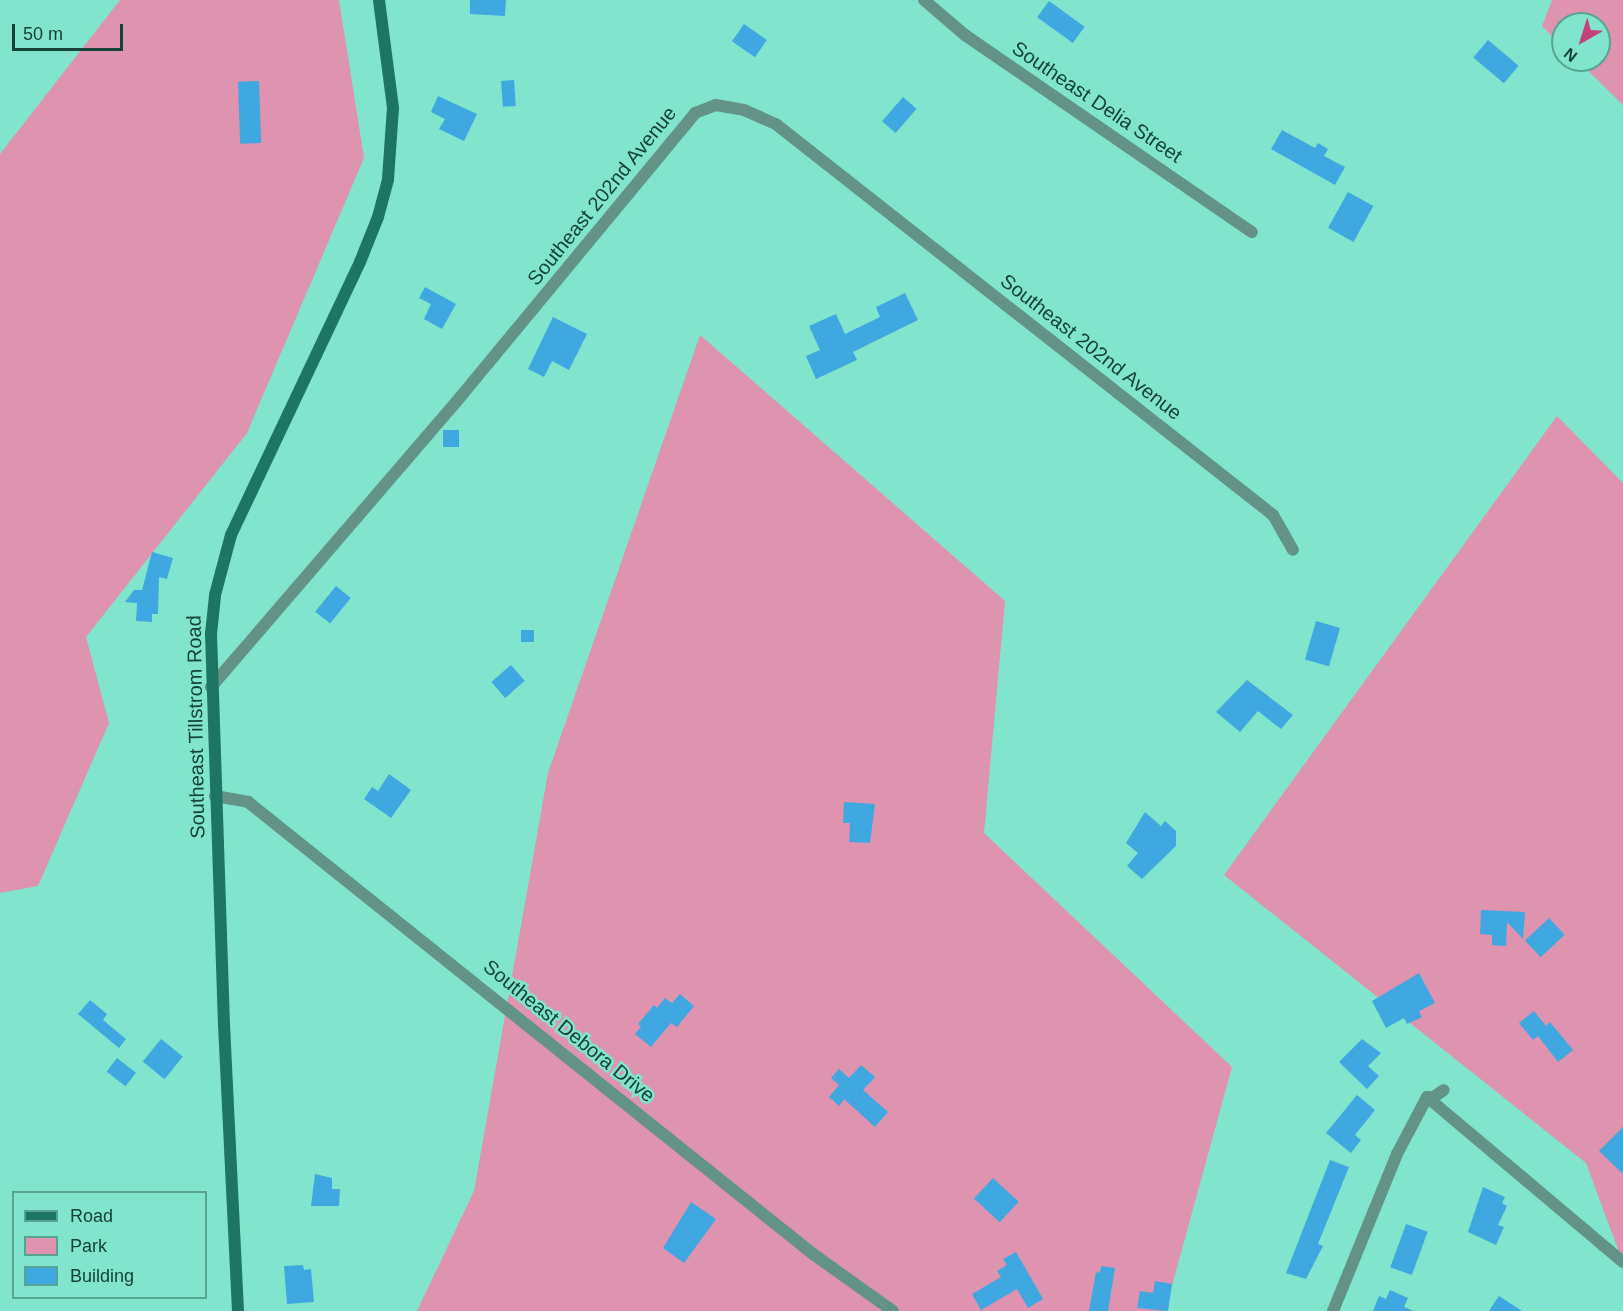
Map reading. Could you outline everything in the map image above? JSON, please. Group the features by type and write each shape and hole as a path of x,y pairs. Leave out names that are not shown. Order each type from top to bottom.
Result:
{"main road":[{"name":"Southeast Tillstrom Road","path":"238,1311 211,687 215,595 231,535 360,262 388,179 393,108 379,0"}],"street":[{"name":"Southeast Delia Street","path":"924,0 965,35 1252,232"},
{"name":"Southeast 202nd Avenue","path":"211,687 457,401 696,113 716,105 744,110 777,125 1274,515 1293,550"},
{"name":"Southeast Debora Drive","path":"215,796 248,802 813,1254 893,1311"},
{"path":"1427,1097 1432,1098 1444,1090"},
{"path":"1427,1097 1623,1262"},
{"path":"1333,1311 1397,1154 1427,1097"}],"green space":[{"path":"120,0 339,0 364,158 247,433 86,637 109,723 38,886 0,893 0,154"},
{"path":"1552,0 1623,0 1623,105 1589,72 1611,72 1611,12 1551,12 1551,35 1542,26"},
{"path":"700,335 1005,601 984,833 1232,1067 1165,1311 417,1311 474,1191 548,773"},
{"path":"1557,416 1623,483 1623,1263 1586,1163 1224,875"}],"building":[{"path":"470,0 506,0 505,16 470,14"},
{"path":"1049,1 1085,27 1073,43 1037,17"},
{"path":"744,24 767,40 755,57 732,41"},
{"path":"1488,40 1519,66 1504,83 1473,58"},
{"path":"514,80 516,106 503,107 501,81"},
{"path":"259,81 261,143 240,144 238,82"},
{"path":"438,96 477,114 464,141 439,129 445,119 431,112"},
{"path":"903,97 917,109 896,133 882,121"},
{"path":"1282,130 1315,148 1318,143 1328,149 1324,156 1345,167 1335,185 1271,149"},
{"path":"1348,192 1373,206 1353,242 1328,228"},
{"path":"425,287 456,304 442,329 424,319 431,304 419,298"},
{"path":"905,293 918,320 853,352 857,360 816,379 806,356 820,350 809,326 836,314 845,334 880,317 876,307"},
{"path":"553,317 587,334 569,370 552,361 544,377 528,369"},
{"path":"443,430 459,430 459,447 443,447"},
{"path":"152,552 173,558 167,579 159,577 158,614 152,614 152,622 136,621 137,603 125,602 134,590 142,590"},
{"path":"336,586 351,598 330,624 315,612"},
{"path":"1316,621 1340,628 1329,666 1305,659"},
{"path":"521,630 534,630 534,642 521,642"},
{"path":"511,665 525,681 505,698 491,682"},
{"path":"1247,680 1293,715 1281,729 1258,711 1240,732 1216,712"},
{"path":"389,774 411,790 391,818 364,799 372,787 378,791"},
{"path":"844,802 875,804 870,843 849,842 850,823 843,823"},
{"path":"1145,812 1161,826 1165,821 1176,831 1176,846 1142,879 1127,866 1138,853 1126,843"},
{"path":"1481,910 1525,912 1523,939 1507,922 1506,946 1492,945 1492,935 1480,934"},
{"path":"1549,918 1565,935 1541,957 1525,941"},
{"path":"1419,973 1435,1003 1419,1011 1422,1017 1407,1024 1404,1018 1386,1028 1372,1001"},
{"path":"680,994 694,1006 677,1027 671,1023 651,1047 635,1034 641,1027 638,1024 654,1005 657,1008 665,998 672,1003"},
{"path":"90,1000 107,1014 103,1020 126,1039 119,1048 78,1014"},
{"path":"1534,1011 1546,1026 1550,1022 1573,1050 1558,1062 1538,1036 1533,1040 1519,1023"},
{"path":"161,1039 183,1057 165,1079 143,1062"},
{"path":"1362,1039 1381,1053 1368,1066 1379,1076 1367,1089 1339,1062"},
{"path":"117,1058 136,1073 125,1086 107,1071"},
{"path":"861,1065 875,1077 863,1090 888,1112 875,1127 844,1099 839,1106 829,1097 839,1085 831,1078 839,1069 849,1078"},
{"path":"1357,1095 1375,1110 1355,1135 1361,1140 1351,1153 1326,1133"},
{"path":"1623,1127 1623,1174 1599,1151"},
{"path":"1330,1160 1349,1167 1318,1244 1323,1246 1306,1279 1286,1273"},
{"path":"315,1174 332,1178 332,1189 340,1189 339,1206 311,1206"},
{"path":"993,1178 1019,1202 1000,1222 974,1198"},
{"path":"1483,1187 1505,1197 1502,1203 1507,1206 1498,1225 1504,1227 1496,1245 1468,1232"},
{"path":"691,1202 716,1219 684,1263 663,1248"},
{"path":"1406,1224 1428,1232 1412,1275 1390,1267"},
{"path":"1016,1252 1043,1299 1028,1308 1017,1289 981,1310 972,1294 1001,1277 997,1271 1007,1265 1003,1259"},
{"path":"303,1265 304,1270 311,1269 314,1302 287,1304 284,1266"},
{"path":"1101,1266 1115,1268 1108,1311 1089,1311 1096,1272 1100,1273"},
{"path":"1155,1281 1172,1284 1168,1311 1137,1308 1140,1291 1153,1293"},
{"path":"1390,1290 1408,1298 1404,1307 1414,1311 1373,1311 1379,1296 1386,1299"},
{"path":"1499,1296 1522,1311 1489,1311"}]}
